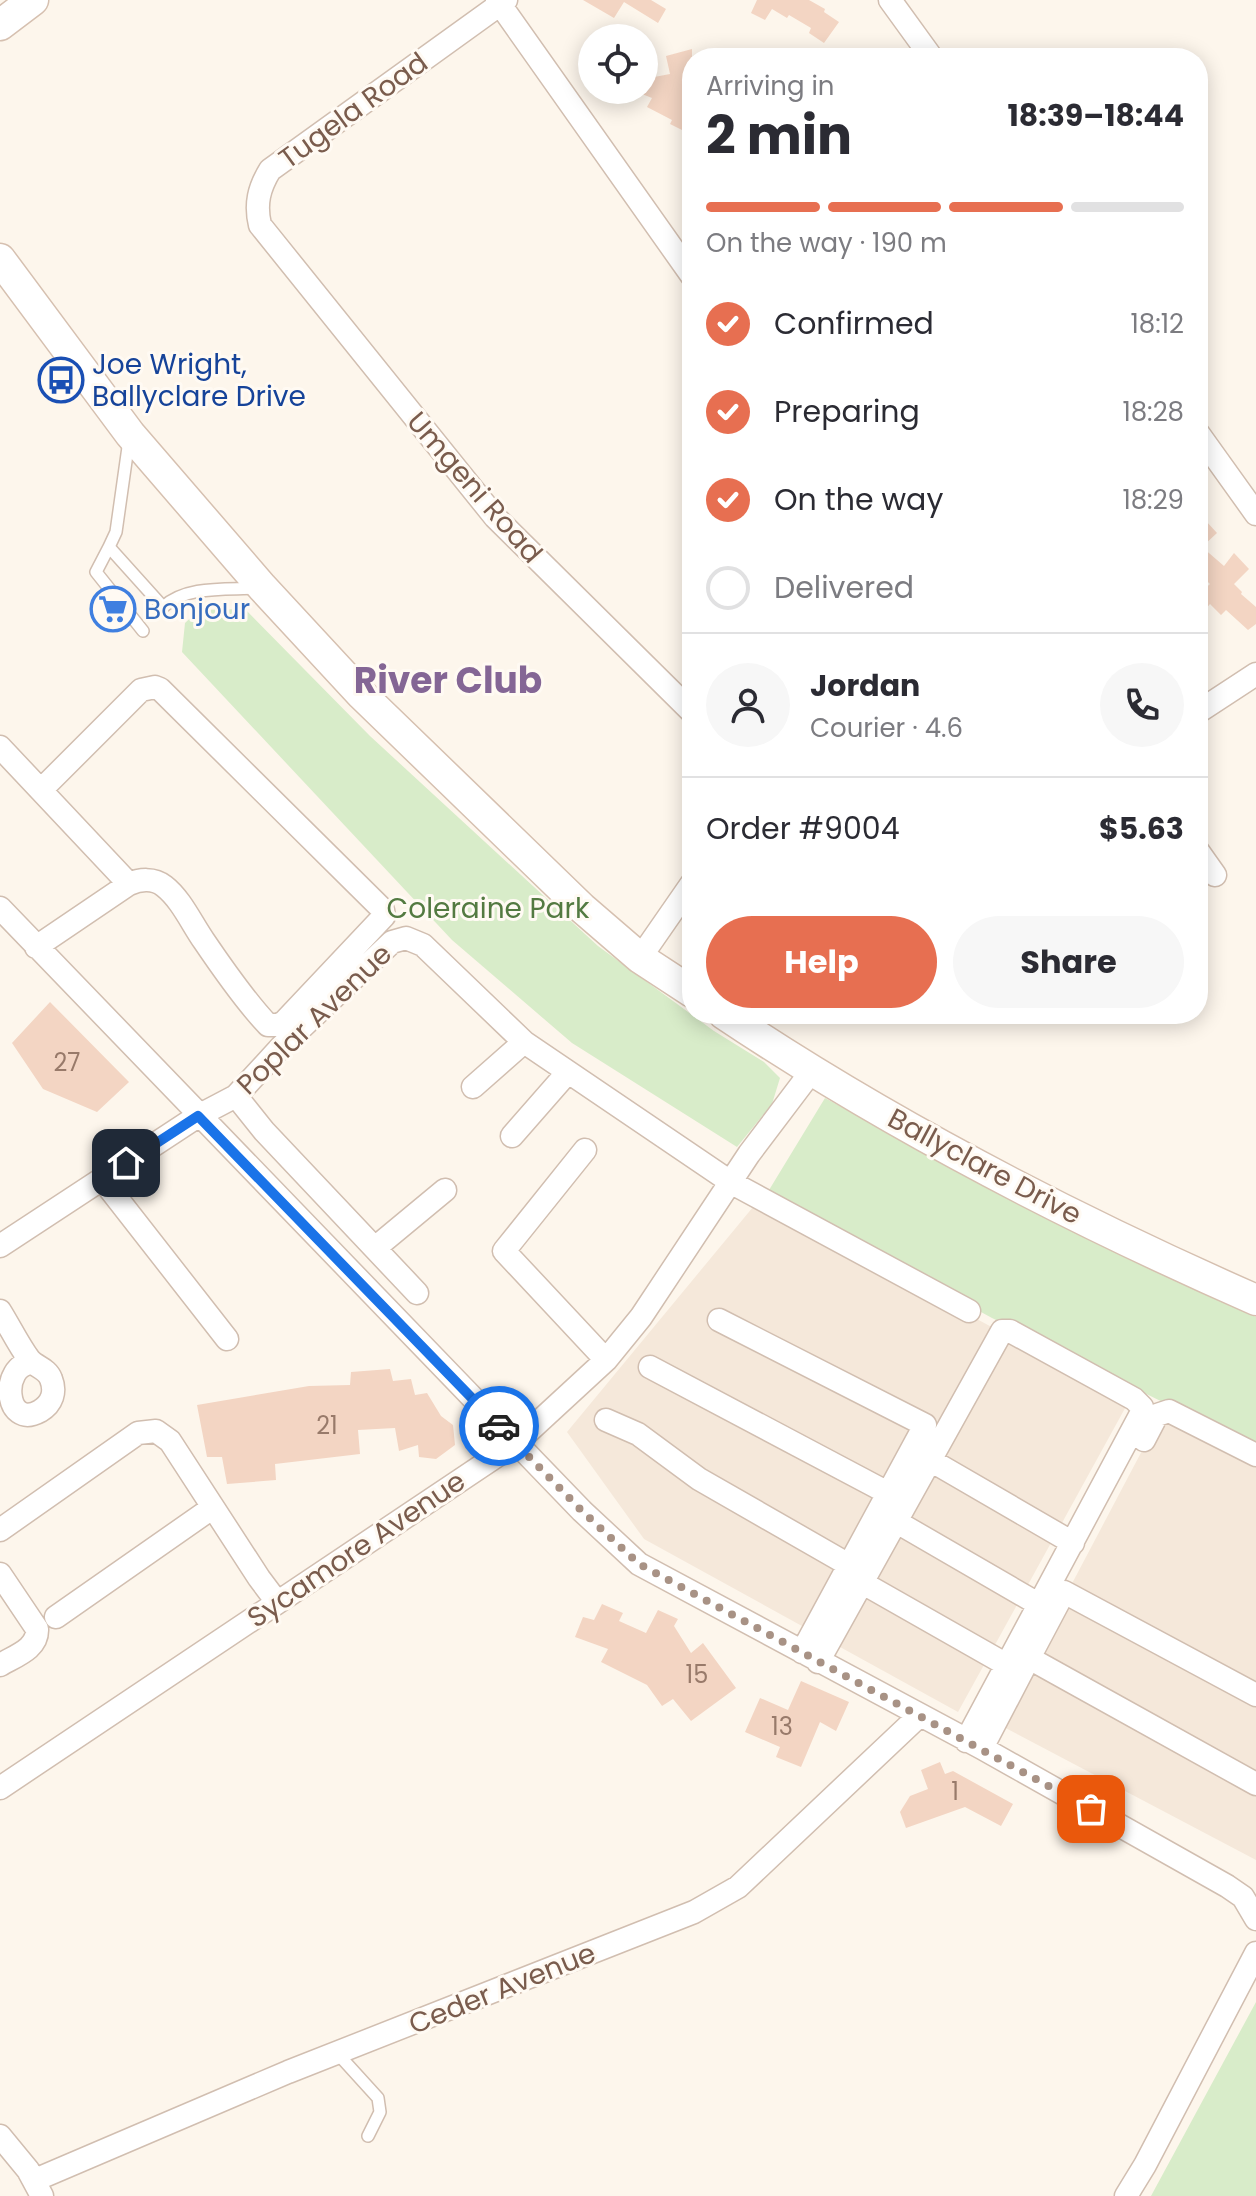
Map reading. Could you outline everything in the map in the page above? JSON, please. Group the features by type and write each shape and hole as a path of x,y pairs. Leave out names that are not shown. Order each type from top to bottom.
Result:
{"street":[{"path":"0,23 33,0"},
{"path":"890,0 925,48"},
{"path":"501,1 682,262"},
{"name":"Tugela Road","path":"276,247 260,225 257,212 260,187 270,170 501,1"},
{"name":"Umgeni Road","path":"276,247 495,517 682,702"},
{"path":"0,249 30,297"},
{"path":"0,259 130,434 262,587 362,695 582,908 640,958 682,985"},
{"path":"1208,447 1256,514"},
{"path":"1208,705 1256,674"},
{"path":"36,947 129,884 137,880 161,883 268,1025 278,1025 384,916 383,910 349,876 155,687 141,690 42,789"},
{"path":"0,747 129,884"},
{"path":"1208,865 1215,875"},
{"path":"640,958 682,897"},
{"path":"0,908 516,1443 639,1564 974,1744 1227,1886 1243,1897 1256,1919"},
{"name":"Poplar Avenue","path":"0,1246 198,1116 236,1096 281,1047 392,942 406,938 423,945 524,1042 732,1183 969,1311"},
{"name":"Ballyclare Drive","path":"739,1024 811,1072 953,1152 1186,1269 1256,1300"},
{"path":"473,1087 524,1042"},
{"path":"512,1136 568,1072"},
{"name":"Sycamore Avenue","path":"0,1788 516,1443 606,1360 641,1317 749,1154 811,1072"},
{"path":"236,1096 264,1131 417,1293"},
{"path":"585,1150 505,1245 504,1251 606,1360"},
{"path":"102,1179 227,1339"},
{"path":"375,1248 445,1190"},
{"path":"0,1311 32,1363"},
{"path":"719,1320 924,1423 923,1431 888,1493 855,1574 810,1657"},
{"path":"855,1574 895,1521 1003,1329 1134,1399 1142,1407 1007,1665 974,1744"},
{"path":"650,1367 888,1493"},
{"path":"974,1744 1029,1658 1157,1415 1161,1411 1177,1414 1256,1455"},
{"path":"606,1420 638,1434 699,1479 1007,1665"},
{"path":"0,1530 138,1433 156,1431 170,1441 277,1602"},
{"path":"930,1460 1073,1543"},
{"path":"56,1617 212,1508"},
{"path":"895,1521 1040,1605"},
{"path":"0,1574 37,1629 38,1636 29,1648 0,1665"},
{"path":"1064,1592 1256,1695"},
{"path":"1029,1658 1256,1784"},
{"name":"Ceder Avenue","path":"38,2188 288,2072 694,1912 738,1887 919,1716"},
{"path":"1126,2196 1256,1953"},
{"path":"0,2136 38,2188"}],"lane":[{"path":"130,434 116,532 96,572 143,631"},
{"path":"109,547 163,607 175,597 196,592 262,587"},
{"path":"338,2054 378,2098 380,2112 368,2136"}],"shaded area":[{"path":"758,1201 1129,1401 958,1712 644,1539 567,1432"},
{"path":"1164,1409 1256,1456 1256,1860 998,1724"}],"green space":[{"name":"Coleraine Park","path":"245,609 370,736 598,946 682,1008 682,1024 704,1024 764,1062 780,1078 772,1104 737,1147 572,1043 452,940 182,652 185,623 199,610"},
{"path":"825,1098 1008,1197 1256,1317 1256,1448 992,1318 766,1195"},
{"path":"1256,2002 1256,2196 1151,2196"}],"building":[{"path":"583,0 651,0 666,9 658,23 624,2 614,18"},
{"path":"757,0 809,0 839,22 824,43 809,33 811,28 789,15 787,18 772,9 765,20 751,13"},
{"path":"682,52 682,130 670,124 672,120 647,107 649,104 658,104 658,76 670,74 666,56"},
{"path":"1208,523 1217,533 1208,541"},
{"path":"1208,552 1224,566 1234,553 1249,569 1234,584 1256,607 1256,624 1248,630 1226,610 1221,615 1210,604 1208,606"},
{"path":"50,1002 129,1082 97,1112 43,1089 12,1043"},
{"path":"390,1369 393,1381 411,1379 415,1395 427,1393 441,1416 453,1425 455,1445 436,1459 419,1457 418,1445 399,1451 395,1428 358,1430 360,1454 275,1464 276,1480 227,1484 222,1457 207,1457 197,1405 309,1386 350,1385 351,1372"},
{"path":"602,1604 623,1613 619,1621 646,1633 658,1610 678,1619 674,1626 691,1653 703,1643 736,1688 691,1721 673,1699 662,1706 647,1685 601,1662 608,1649 575,1637 583,1617 594,1620"},
{"path":"801,1681 849,1702 836,1731 820,1722 801,1767 776,1757 780,1747 745,1732 760,1698 788,1710"},
{"path":"940,1762 945,1774 953,1771 1013,1804 1001,1826 965,1807 906,1828 900,1812 910,1796 928,1789 921,1770"}],"way so far":[{"path":"499,1426 639,1564 1091,1809"}],"place":[{"name":"Joe Wright, Ballyclare Drive","path":"61,380"},
{"name":"Bonjour","path":"113,609"}],"district":[{"name":"River Club","path":"448,680"}],"route":[{"path":"126,1163 198,1116 499,1426"}]}
